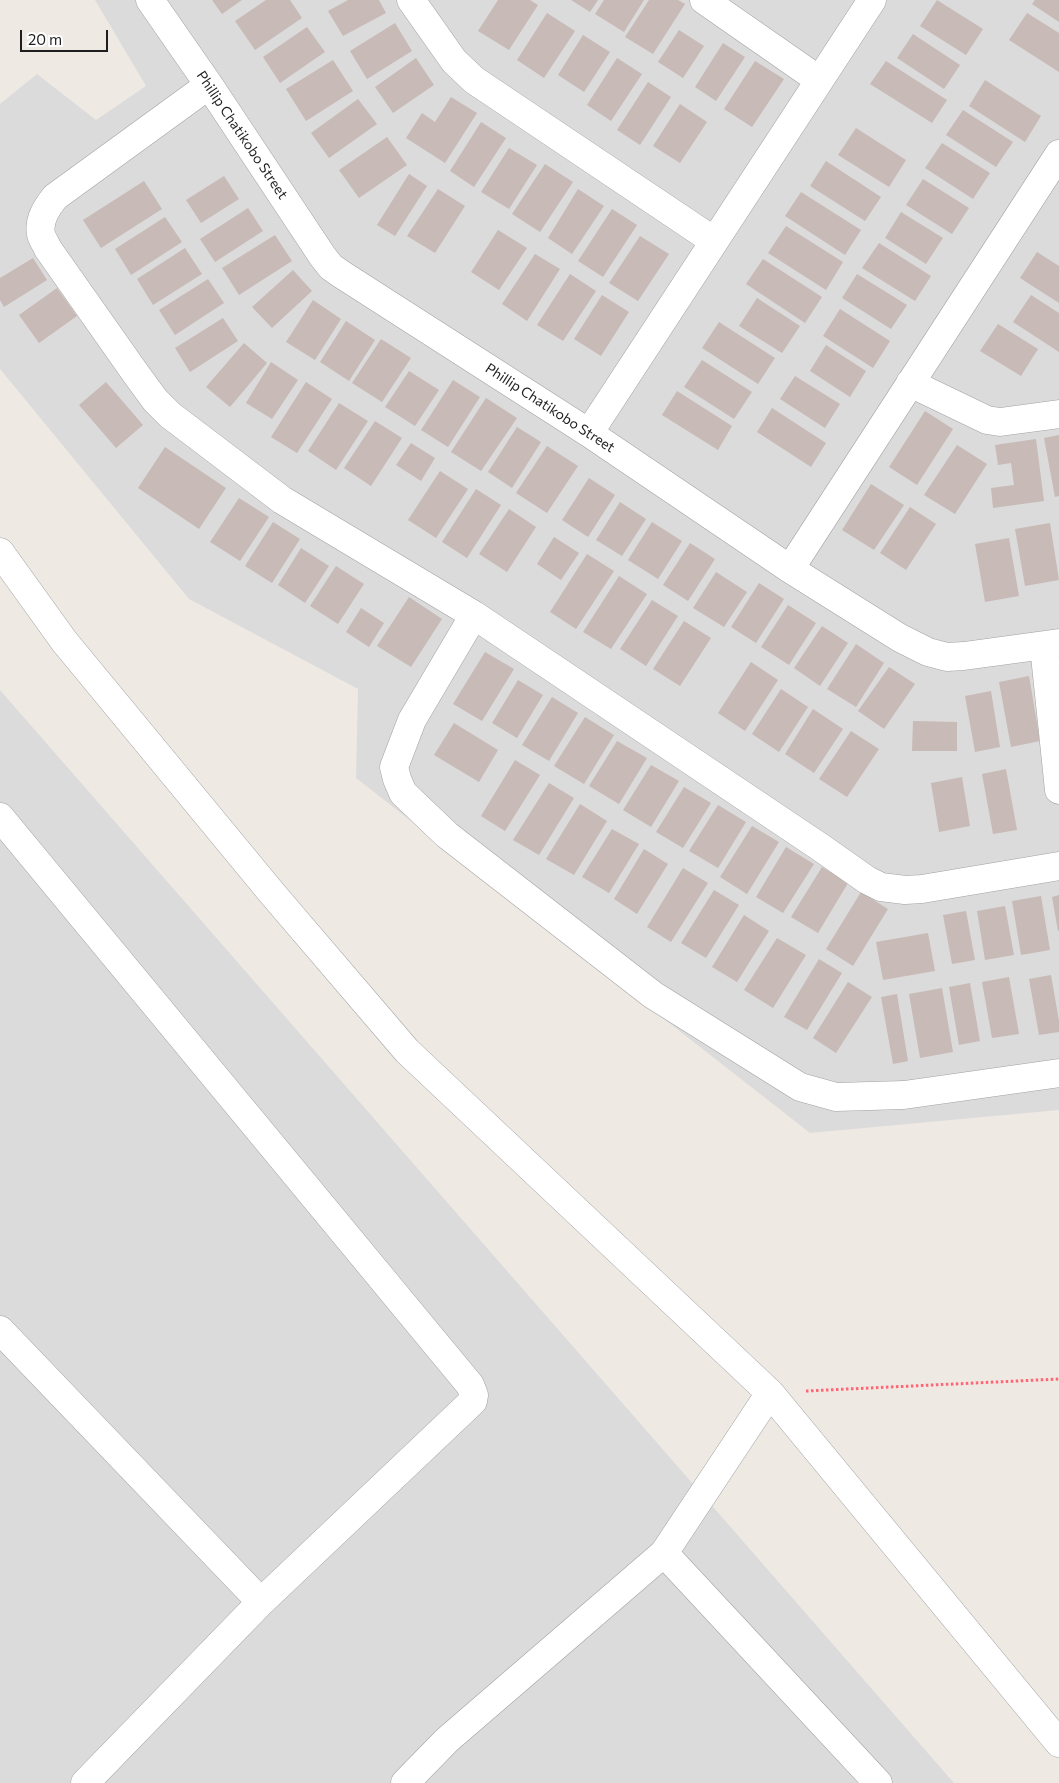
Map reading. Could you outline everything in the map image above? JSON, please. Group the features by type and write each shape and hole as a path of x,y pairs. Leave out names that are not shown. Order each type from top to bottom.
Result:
{"street":[{"name":"Phillip Chatikobo Street","path":"150,0 210,85 332,267 589,433 790,569 900,638 928,652 947,657 1052,644"},
{"path":"411,0 454,60 474,80 714,241"},
{"path":"704,0 819,80"},
{"path":"589,433 872,0"},
{"path":"210,85 55,197 47,207 42,219 40,233 48,248 136,374 155,400 170,415 203,442 282,500 474,615 812,841 867,880 881,887 904,890 922,889 1059,866"},
{"path":"790,569 1059,154"},
{"path":"910,383 987,420 1000,422 1059,414"},
{"path":"0,552 64,641 270,892 407,1051 770,1393 1059,1743"},
{"path":"474,615 412,720 394,767 396,778 403,793 454,841 653,995 800,1087 836,1097 904,1095 1059,1073"},
{"path":"1052,644 1059,790"},
{"path":"0,817 470,1385 474,1395 473,1401 261,1602 85,1783"},
{"path":"0,1330 261,1602"},
{"path":"406,1783 447,1740 664,1553 770,1393"},
{"path":"664,1553 878,1783"}],"path":[{"path":"770,1393 1059,1379"}],"shaded area":[{"path":"95,0 1059,0 1059,1110 810,1133 356,778 358,689 189,599 0,369 0,104 37,74 96,120 146,86"},
{"path":"0,690 954,1783 0,1783"}],"building":[{"path":"212,0 242,0 222,14"},
{"path":"266,0 290,0 302,18 255,50 235,21"},
{"path":"348,0 379,0 386,13 343,36 328,11"},
{"path":"498,0 530,0 538,5 509,50 478,31"},
{"path":"571,0 598,0 590,12"},
{"path":"604,0 644,0 624,32 595,14"},
{"path":"649,0 678,0 685,4 653,54 625,37"},
{"path":"937,0 983,29 966,55 920,26"},
{"path":"1035,0 1059,0 1059,22 1032,4"},
{"path":"547,13 575,31 544,78 517,60"},
{"path":"1027,13 1059,33 1059,72 1009,40"},
{"path":"395,23 412,51 367,79 350,51"},
{"path":"307,27 325,52 280,83 263,57"},
{"path":"679,30 704,46 683,78 658,62"},
{"path":"913,34 960,65 944,89 897,58"},
{"path":"583,35 610,52 584,92 558,75"},
{"path":"723,43 745,57 716,101 695,87"},
{"path":"416,58 434,85 393,113 375,87"},
{"path":"617,58 642,74 611,121 587,105"},
{"path":"333,60 353,91 306,121 286,89"},
{"path":"755,61 784,79 752,127 724,109"},
{"path":"886,61 947,100 932,123 870,84"},
{"path":"985,80 1041,116 1025,142 969,106"},
{"path":"648,82 671,97 640,145 617,130"},
{"path":"451,97 477,113 445,163 406,138 422,113 435,122"},
{"path":"358,99 377,124 329,158 311,133"},
{"path":"680,104 707,122 680,163 653,146"},
{"path":"963,110 1013,142 996,167 946,135"},
{"path":"481,122 506,138 474,187 450,171"},
{"path":"856,128 906,160 889,187 838,155"},
{"path":"387,137 407,165 359,198 339,170"},
{"path":"942,143 990,173 973,199 925,168"},
{"path":"509,148 537,165 509,209 481,192"},
{"path":"826,161 881,197 865,221 810,186"},
{"path":"545,164 573,182 540,232 512,214"},
{"path":"409,174 427,186 395,236 377,225"},
{"path":"224,176 239,199 201,223 186,200"},
{"path":"923,179 969,208 952,234 906,205"},
{"path":"144,181 162,209 101,248 83,220"},
{"path":"438,189 465,206 435,253 407,236"},
{"path":"578,189 604,206 572,254 548,238"},
{"path":"801,192 861,230 845,255 785,216"},
{"path":"248,208 263,231 215,262 200,239"},
{"path":"612,209 637,225 603,277 578,261"},
{"path":"901,212 943,238 926,264 885,238"},
{"path":"165,217 182,242 131,275 115,249"},
{"path":"786,226 843,262 826,290 768,253"},
{"path":"498,230 527,248 499,290 471,272"},
{"path":"275,235 292,261 239,295 222,268"},
{"path":"640,236 669,254 638,301 609,283"},
{"path":"879,243 931,276 915,301 862,268"},
{"path":"185,248 202,274 153,305 137,279"},
{"path":"1037,252 1059,266 1059,303 1020,278"},
{"path":"535,254 560,269 527,321 502,304"},
{"path":"33,258 47,280 4,307 0,300 0,278"},
{"path":"763,259 822,297 805,323 746,284"},
{"path":"293,270 312,291 272,328 252,307"},
{"path":"570,274 596,291 563,341 537,325"},
{"path":"857,274 907,305 891,329 842,298"},
{"path":"208,279 224,303 175,335 159,310"},
{"path":"57,288 77,316 39,343 19,315"},
{"path":"602,295 629,312 601,356 574,339"},
{"path":"1031,295 1059,313 1059,352 1013,322"},
{"path":"757,298 800,326 782,353 739,326"},
{"path":"313,300 341,319 315,360 286,342"},
{"path":"840,309 890,341 873,368 823,336"},
{"path":"223,318 238,341 190,372 175,348"},
{"path":"346,321 375,340 349,381 320,362"},
{"path":"719,322 775,358 758,384 702,348"},
{"path":"998,324 1038,349 1021,376 980,351"},
{"path":"381,339 411,358 382,402 352,383"},
{"path":"244,343 267,363 230,407 206,387"},
{"path":"826,345 866,371 850,397 810,371"},
{"path":"702,360 752,392 734,419 684,387"},
{"path":"271,362 298,380 272,419 246,403"},
{"path":"409,371 439,390 415,426 385,407"},
{"path":"795,376 840,404 825,428 780,399"},
{"path":"453,380 480,397 448,447 421,430"},
{"path":"106,382 143,425 116,448 79,405"},
{"path":"306,382 332,399 297,453 271,437"},
{"path":"677,391 732,426 718,450 662,415"},
{"path":"486,398 517,418 481,471 451,452"},
{"path":"339,403 368,421 336,470 308,451"},
{"path":"772,408 826,443 811,467 757,432"},
{"path":"925,411 953,429 917,485 889,467"},
{"path":"375,421 402,438 371,486 344,468"},
{"path":"517,427 541,442 512,488 488,472"},
{"path":"1059,435 1059,496 1055,497 1044,438"},
{"path":"1036,439 1044,501 993,508 991,488 1014,485 1011,463 998,465 995,445"},
{"path":"411,443 435,458 421,481 396,465"},
{"path":"957,445 987,464 955,514 924,495"},
{"path":"547,446 578,466 547,513 516,493"},
{"path":"165,447 226,488 199,529 138,488"},
{"path":"440,471 468,489 436,538 408,520"},
{"path":"589,478 615,495 588,537 562,520"},
{"path":"871,484 904,505 874,550 842,530"},
{"path":"476,489 501,505 467,558 442,542"},
{"path":"239,498 269,517 240,561 210,542"},
{"path":"620,502 646,519 622,556 596,540"},
{"path":"910,507 936,524 906,570 880,553"},
{"path":"509,509 536,527 507,572 479,554"},
{"path":"273,522 300,539 272,583 245,566"},
{"path":"652,522 682,541 658,579 628,560"},
{"path":"1050,523 1059,580 1025,586 1015,529"},
{"path":"554,537 579,553 561,580 537,564"},
{"path":"1009,538 1019,596 985,602 975,544"},
{"path":"690,543 715,559 688,601 663,585"},
{"path":"301,548 329,566 305,603 278,585"},
{"path":"587,554 614,571 576,629 550,612"},
{"path":"336,566 364,584 338,624 310,606"},
{"path":"716,572 747,592 724,627 693,608"},
{"path":"619,576 647,594 611,649 583,632"},
{"path":"759,583 784,599 756,643 731,627"},
{"path":"409,597 442,619 411,667 377,646"},
{"path":"652,600 678,616 646,666 620,649"},
{"path":"788,605 816,623 789,665 761,647"},
{"path":"361,608 384,623 369,647 346,632"},
{"path":"684,621 711,638 680,686 653,669"},
{"path":"822,626 848,643 820,686 794,668"},
{"path":"856,644 884,663 856,707 827,689"},
{"path":"485,652 514,669 482,721 453,704"},
{"path":"751,662 778,680 745,731 718,713"},
{"path":"889,667 915,684 884,729 858,711"},
{"path":"1029,676 1040,741 1011,747 999,682"},
{"path":"518,680 543,695 517,738 492,723"},
{"path":"781,689 808,707 779,752 752,734"},
{"path":"991,691 1000,747 975,752 965,696"},
{"path":"552,697 578,713 549,761 522,745"},
{"path":"813,709 843,729 814,773 785,754"},
{"path":"585,717 614,735 584,784 554,766"},
{"path":"913,721 957,722 957,751 912,751"},
{"path":"454,723 498,750 479,782 434,755"},
{"path":"851,731 879,749 847,797 819,779"},
{"path":"617,741 647,758 619,804 589,786"},
{"path":"515,760 540,775 505,831 481,816"},
{"path":"651,765 679,781 651,827 623,810"},
{"path":"1006,769 1017,830 993,834 982,774"},
{"path":"962,777 970,826 939,832 931,783"},
{"path":"549,783 574,798 539,855 513,840"},
{"path":"684,787 711,803 683,848 656,832"},
{"path":"580,804 607,821 574,875 546,859"},
{"path":"718,805 746,822 718,868 689,851"},
{"path":"752,826 779,842 747,894 720,877"},
{"path":"612,829 639,844 609,893 582,877"},
{"path":"786,847 814,864 783,913 756,897"},
{"path":"644,849 668,864 637,914 614,899"},
{"path":"822,867 848,883 818,933 791,917"},
{"path":"683,868 708,883 671,942 647,927"},
{"path":"714,890 739,905 706,958 681,943"},
{"path":"861,892 888,909 853,966 826,949"},
{"path":"1059,895 1059,930 1058,931 1052,897"},
{"path":"1041,896 1050,950 1021,955 1012,901"},
{"path":"1005,906 1014,955 985,960 977,911"},
{"path":"966,911 975,960 952,964 943,915"},
{"path":"744,915 769,931 737,982 712,967"},
{"path":"928,933 935,971 883,980 876,942"},
{"path":"777,938 806,955 773,1008 744,990"},
{"path":"819,959 842,973 807,1030 784,1017"},
{"path":"1051,975 1059,1021 1059,1032 1039,1035 1029,979"},
{"path":"1009,977 1019,1034 992,1038 982,982"},
{"path":"848,982 872,997 836,1053 813,1038"},
{"path":"970,983 980,1041 959,1045 949,987"},
{"path":"942,988 953,1052 920,1058 909,994"},
{"path":"897,994 908,1061 893,1064 881,997"}]}
